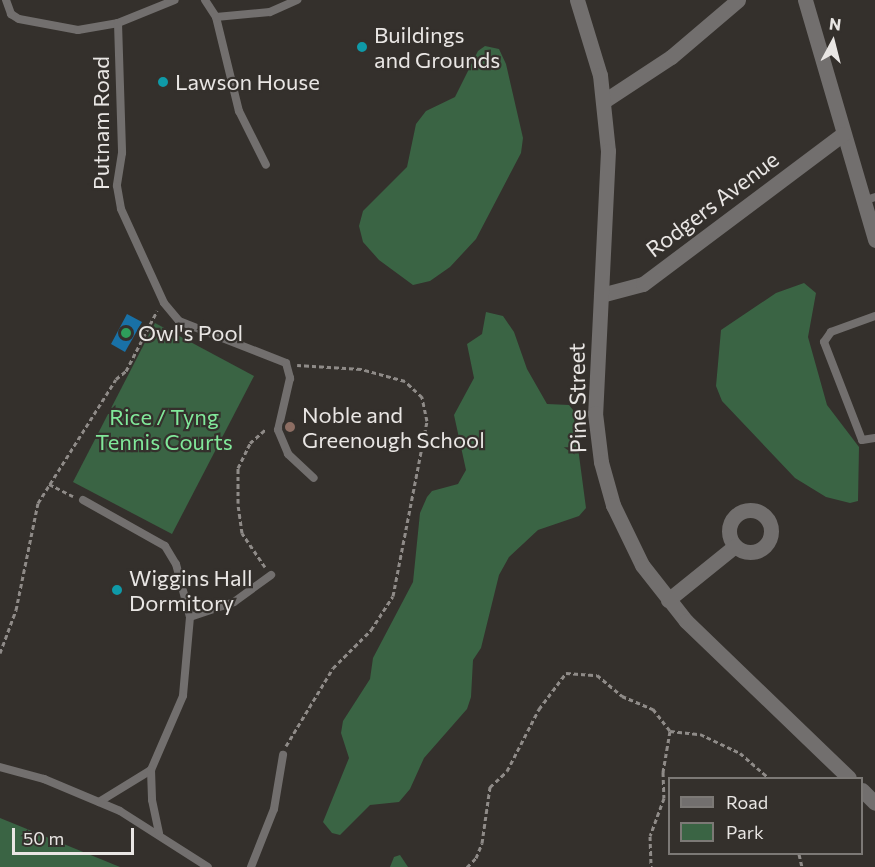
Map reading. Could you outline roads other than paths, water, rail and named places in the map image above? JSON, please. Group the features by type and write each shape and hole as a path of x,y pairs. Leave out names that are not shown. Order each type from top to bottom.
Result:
{"street":[{"name":"Pine Street","path":"577,0 594,50 604,101 608,177 596,388 601,462 631,546 668,600 848,777"},
{"path":"604,101 664,62 738,0"},
{"path":"804,0 843,134 869,199 875,240"},
{"name":"Rodgers Avenue","path":"601,295 643,284 843,134"},
{"path":"668,600 735,546"},
{"path":"863,792 875,803"}],"lane":[{"path":"6,0 11,14 43,25 78,30 118,23 175,0"},
{"path":"205,0 216,17 239,111 266,165"},
{"path":"216,17 270,12 297,0"},
{"name":"Putnam Road","path":"118,23 122,153 118,198 164,303 189,327 286,363 290,378 277,420 288,454 314,478"},
{"path":"875,315 831,332 824,342 862,440 875,438"},
{"path":"83,500 165,546 176,564 190,617 183,696 151,770 152,800 159,833"},
{"path":"190,617 234,602 271,575"},
{"path":"251,867 274,809 283,755"},
{"path":"0,767 44,779 99,802 159,833 208,867"},
{"path":"99,802 151,770"}],"water":[{"name":"Owl's Pool","path":"127,314 142,322 125,352 111,344"}],"place":[{"name":"Buildings and Grounds","path":"362,47"},
{"name":"Lawson House","path":"163,82"},
{"name":"Owl's Pool","path":"126,333"},
{"name":"Noble and Greenough School","path":"290,427"},
{"name":"Wiggins Hall Dormitory","path":"117,590"}],"park label":[{"name":"Rice / Tyng Tennis Courts","path":"164,428"}]}
